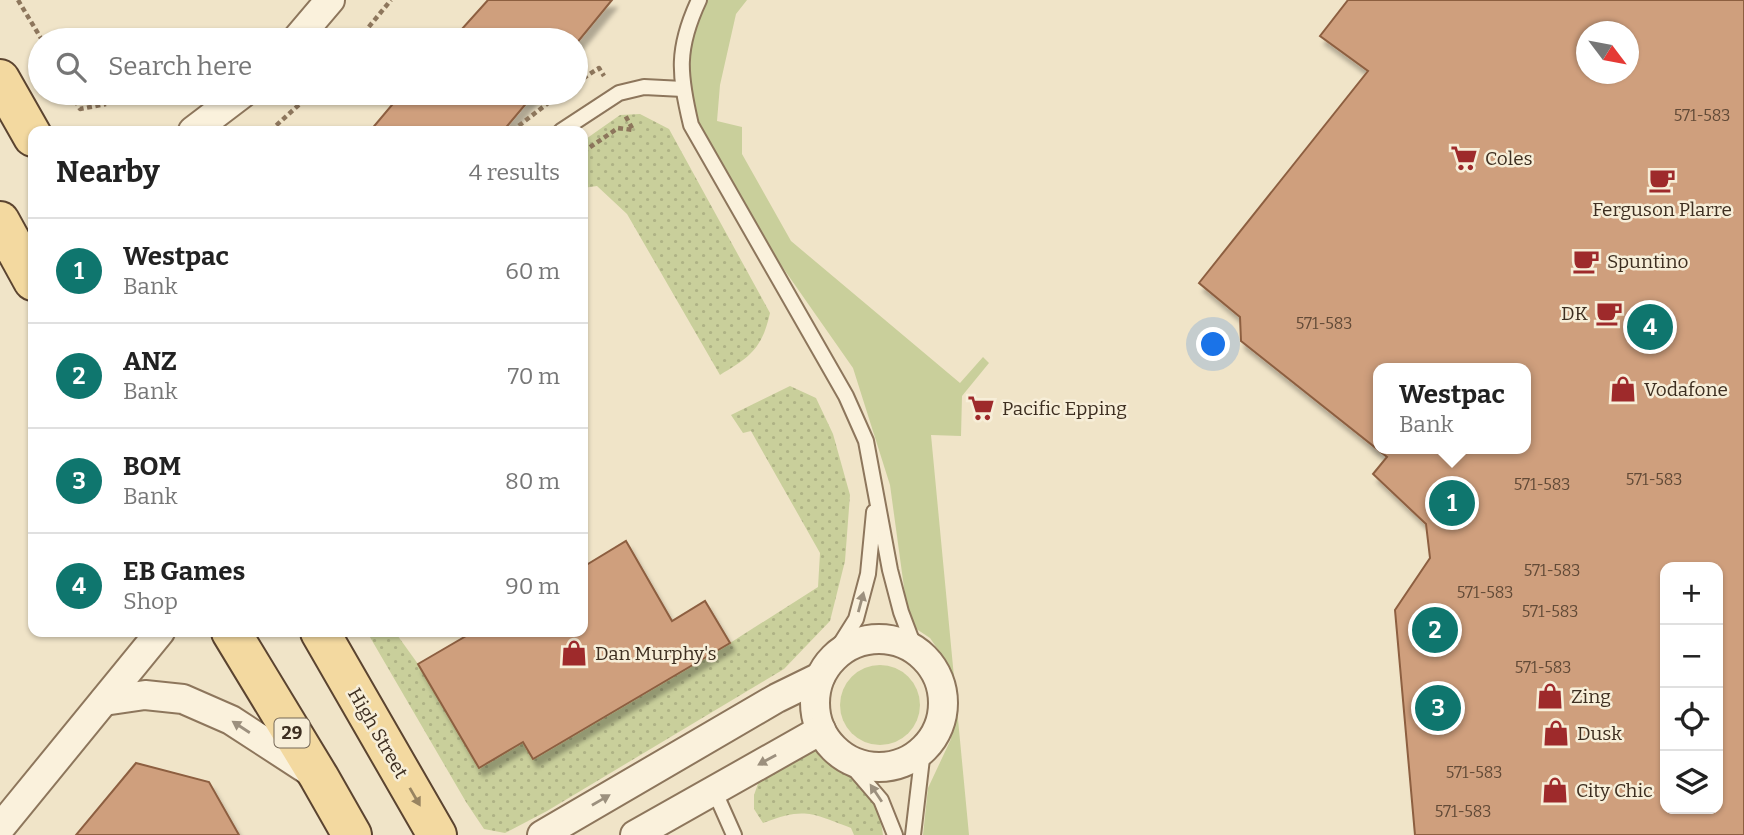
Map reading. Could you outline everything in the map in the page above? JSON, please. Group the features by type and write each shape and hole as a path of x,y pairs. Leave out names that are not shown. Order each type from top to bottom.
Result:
{"main road":[{"path":"0,79 28,128"},
{"path":"0,222 28,272"},
{"name":"29","path":"234,637 352,835"},
{"name":"High Street","path":"323,637 436,835"}],"street":[{"path":"306,28 330,0"},
{"path":"200,126 227,105"},
{"path":"0,828 156,637"},
{"path":"542,835 825,669 843,649 861,641 880,638 898,641 915,649 930,662 944,697 942,716 935,734 923,750 906,761 886,767 864,766 845,758 832,748 815,713 815,694 825,669"},
{"path":"104,701 145,695 183,699 231,720 319,777"},
{"path":"635,835 821,730"}],"lane":[{"path":"699,0 681,54 683,89 691,125 846,396 866,441 890,570 901,612 915,649"},
{"path":"569,126 619,93 644,87 683,89"},
{"path":"825,669 856,620 868,574 876,491"},
{"path":"913,835 923,750"},
{"path":"845,758 881,800 895,835"},
{"path":"713,790 734,835"}],"path":[{"path":"18,0 34,28"},
{"path":"368,28 391,0"},
{"path":"78,105 80,108 100,105"},
{"path":"276,126 299,105"},
{"path":"518,126 546,105"}],"green space":[{"path":"707,0 747,0 736,14 720,85 717,121 742,127 742,154 791,241 960,383 983,357 989,363 962,396 961,436 931,435 969,835 923,835 928,788 951,739 947,663 930,638 909,624 890,485 853,368 718,175 683,89 691,18"},
{"path":"640,114 669,129 770,313 759,344 747,357 720,375 627,214 597,186 588,187 588,137 620,115"},
{"path":"790,386 816,398 833,434 850,495 845,561 830,621 784,669 547,811 505,833 484,829 370,637 399,637 418,664 479,768 523,742 533,759 730,643 818,587 820,553 751,431 743,433 731,415"},
{"path":"880,665 895,668 908,677 917,690 920,705 917,720 908,733 895,742 880,745 865,742 852,733 843,720 840,705 843,690 852,677 865,668"},
{"path":"799,745 832,748 845,758 879,809 883,835 854,835 851,828 808,814 789,815 763,823 754,809 754,795 765,764"}],"building":[{"path":"488,0 612,0 588,29 463,28"},
{"path":"1348,0 1744,0 1744,835 1415,835 1395,610 1430,558 1426,524 1373,474 1387,457 1383,454 1531,454 1531,363 1373,363 1373,446 1241,341 1240,317 1199,283 1368,71 1320,36"},
{"path":"392,105 525,105 507,126 374,126"},
{"name":"Dan Murphy's","path":"626,541 672,621 705,601 730,643 533,759 523,742 479,768 418,664 464,637 588,637 588,564"},
{"path":"136,763 209,782 239,835 76,835"}],"place":[{"name":"Coles","path":"1464,158"},
{"name":"Ferguson Plarre","path":"1662,180"},
{"name":"Spuntino","path":"1586,261"},
{"name":"DK","path":"1609,313"},
{"name":"EB Games","path":"1650,327"},
{"name":"Vodafone","path":"1623,389"},
{"name":"Pacific Epping","path":"981,408"},
{"name":"Westpac","path":"1452,503"},
{"name":"ANZ","path":"1435,630"},
{"name":"Dan Murphy's","path":"574,653"},
{"name":"Zing","path":"1550,696"},
{"name":"BOM","path":"1438,708"},
{"name":"Dusk","path":"1556,733"},
{"name":"City Chic","path":"1555,790"}]}
